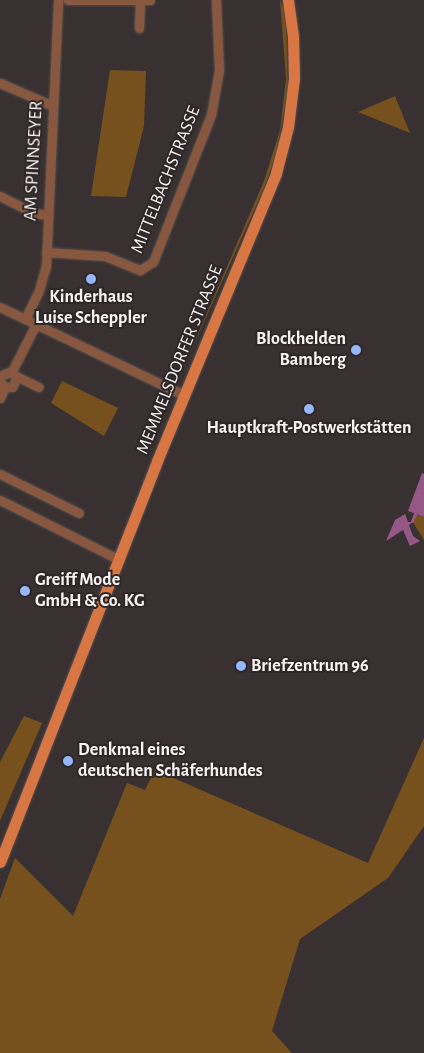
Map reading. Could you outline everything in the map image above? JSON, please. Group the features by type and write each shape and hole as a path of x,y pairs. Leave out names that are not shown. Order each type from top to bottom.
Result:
{"main road":[{"name":"MEMMELSDORFER STRASSE","path":"0,862 184,395 264,203 284,147 294,78 293,36 288,0"}],"street":[{"name":"AM SPINNSEYER","path":"25,319 42,281 46,252 58,0"},
{"path":"68,0 150,0"},
{"path":"139,28 140,0"},
{"name":"MITTELBACHSTRASSE","path":"46,252 105,256 140,270 153,262 196,156 212,107 219,70 216,0"},
{"path":"0,83 54,106"},
{"path":"0,196 34,213 48,215"},
{"path":"0,307 184,395"},
{"path":"0,398 2,385 12,387 7,372 36,324"},
{"path":"7,372 39,387"},
{"path":"0,474 79,513"},
{"path":"0,500 120,560"}],"shaded area":[{"path":"280,0 286,14 288,90 276,154 265,186 181,373 264,181 280,130 286,79"},
{"path":"110,70 146,71 144,126 126,197 91,196"},
{"path":"395,96 410,133 358,112"},
{"path":"62,381 118,408 104,436 51,403"},
{"path":"422,473 424,474 424,517 408,511"},
{"path":"405,514 408,522 413,522 409,525 413,536 420,541 410,546 403,530 386,541 395,520"},
{"path":"415,514 424,517 424,540 412,521"},
{"path":"24,716 42,723 0,821 0,762"},
{"path":"424,738 424,826 388,878 300,939 272,1031 292,1053 0,1053 0,899 15,858 73,916 127,783 145,790 155,770 368,863"}],"waterway":[{"path":"412,521 415,514"}],"place":[{"name":"Kinderhaus Luise Scheppler","path":"91,279"},
{"name":"Blockhelden Bamberg","path":"356,350"},
{"name":"Hauptkraft-Postwerkstätten","path":"309,409"},
{"name":"Greiff Mode GmbH & Co. KG","path":"25,591"},
{"name":"Briefzentrum 96","path":"241,666"},
{"name":"Denkmal eines deutschen Schäferhundes","path":"68,761"}]}
